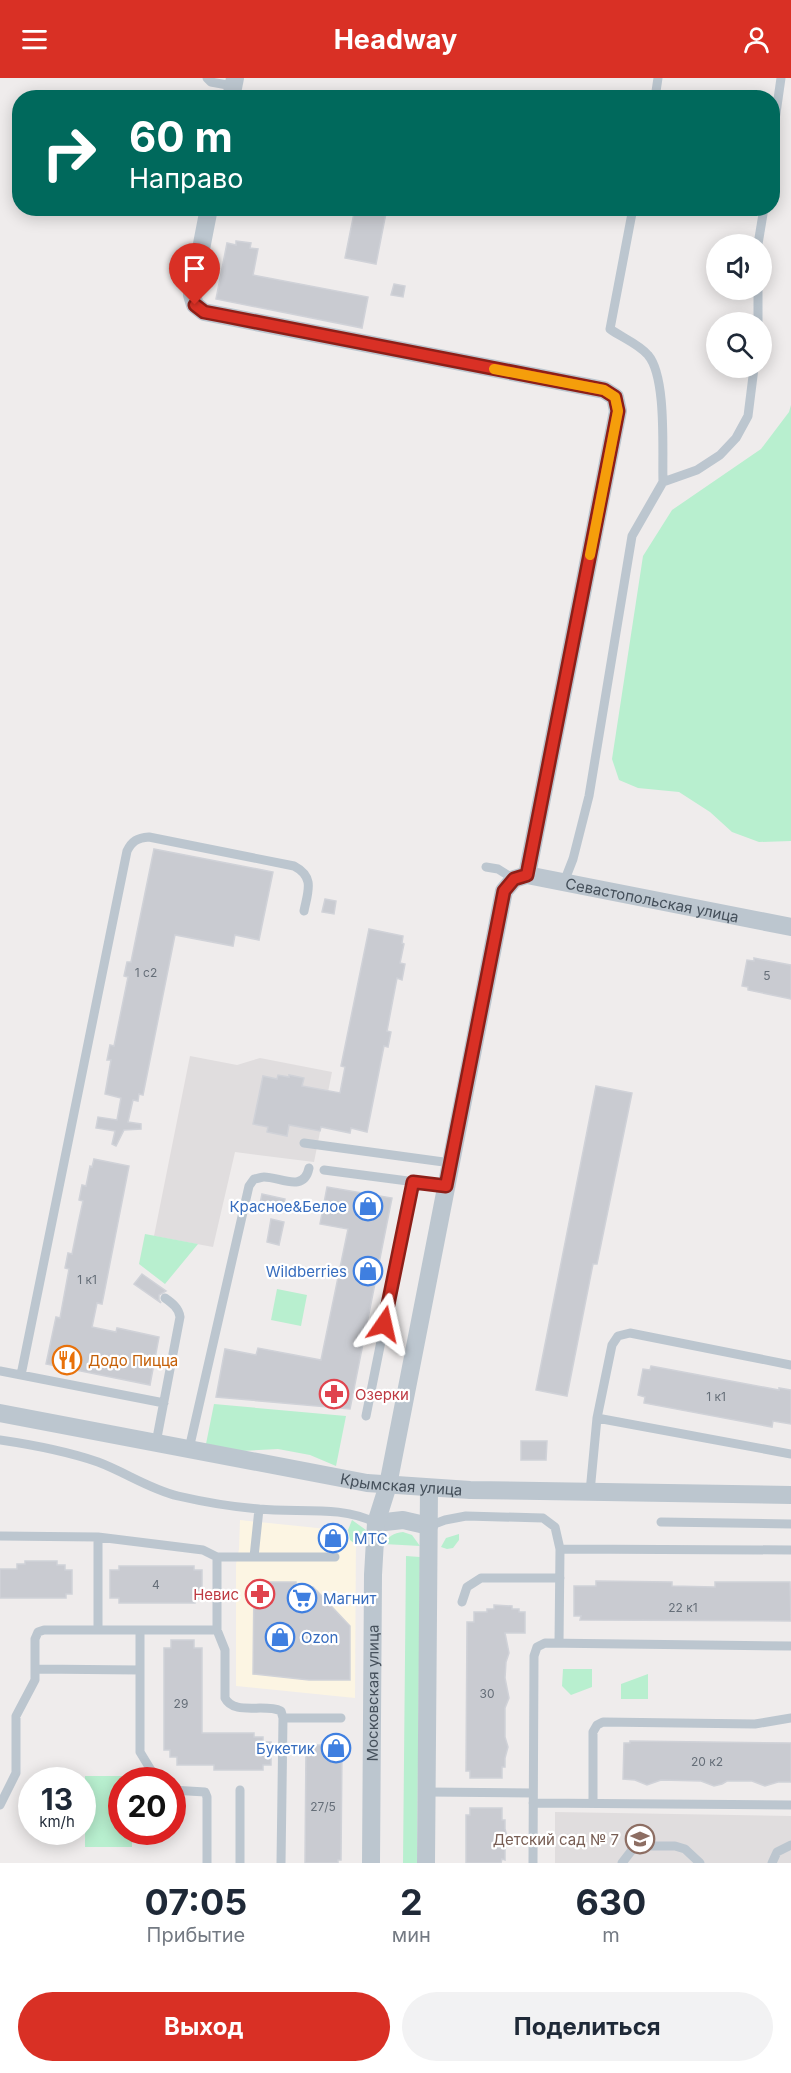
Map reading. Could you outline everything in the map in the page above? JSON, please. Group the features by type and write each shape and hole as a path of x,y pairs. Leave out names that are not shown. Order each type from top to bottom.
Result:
{"street":[{"path":"207,216 192,295 195,305 204,312 604,390 615,397 618,411 520,877 504,891 388,1485"},
{"name":"Севастопольская улица","path":"520,877 564,882 791,927"},
{"name":"Крымская улица","path":"0,1415 19,1416 354,1481 388,1485 590,1492 791,1495"},
{"name":"Московская улица","path":"371,1863 373,1575 376,1523 388,1485"},
{"path":"426,1863 429,1488"},
{"path":"376,1523 403,1520 429,1526"}],"lane":[{"path":"207,78 211,82 233,87"},
{"path":"564,882 573,859 589,796 632,536 663,482 661,396 656,369 647,354 610,329 631,216"},
{"path":"760,234 763,216"},
{"path":"663,482 697,470 720,455 736,438 748,416 753,378"},
{"path":"21,1375 126,851 131,843 139,838 149,837 294,866 302,870 308,879 309,888 304,911"},
{"path":"486,867 520,877"},
{"path":"304,1143 451,1162"},
{"path":"189,1449 249,1186 254,1179 263,1177 294,1183 302,1181 308,1174 309,1168"},
{"path":"324,1170 446,1186"},
{"path":"366,1416 413,1182"},
{"path":"156,1443 180,1317 180,1312 165,1298"},
{"path":"590,1492 597,1418 612,1345 618,1336 630,1333 791,1365"},
{"path":"0,1371 164,1403"},
{"path":"597,1418 791,1455"},
{"path":"0,1440 45,1446 99,1462 145,1485 177,1496 259,1509 348,1513 364,1516 376,1523"},
{"path":"254,1557 259,1509"},
{"path":"429,1526 466,1516 543,1518 555,1527 560,1549 559,1644"},
{"path":"661,1522 791,1524"},
{"path":"0,1536 98,1537 203,1550 217,1557 335,1557"},
{"path":"98,1537 98,1630"},
{"path":"560,1549 791,1550"},
{"path":"217,1557 217,1630 225,1650 225,1698 228,1704 234,1707 274,1708 281,1711 283,1718 281,1863"},
{"path":"462,1602 467,1587 481,1578 560,1578"},
{"path":"0,1805 16,1773 16,1716 35,1680 35,1639 38,1632 44,1630 217,1630"},
{"path":"140,1630 140,1752 149,1767"},
{"path":"533,1863 534,1656 537,1647 545,1644 791,1646"},
{"path":"35,1670 140,1670"},
{"path":"283,1718 341,1718"},
{"path":"593,1803 593,1732 597,1725 603,1722 755,1724 791,1719"},
{"path":"240,1790 240,1863"},
{"path":"186,1791 205,1792 207,1797 207,1863"},
{"path":"427,1792 593,1803 791,1805"},
{"path":"772,1863 777,1852 791,1845"},
{"path":"622,1863 632,1850 642,1846 675,1846 685,1850 700,1863"}],"shaded area":[{"path":"190,1056 237,1065 260,1058 332,1072 314,1162 235,1152 213,1247 154,1236"},
{"path":"240,1520 356,1532 355,1698 236,1686 236,1564"},
{"name":"Детский сад № 7","path":"555,1812 791,1816 791,1863 555,1863"}],"green space":[{"path":"791,405 791,841 759,842 732,832 710,812 679,792 638,788 619,780 612,759 643,556 672,510 761,449 789,412"},
{"path":"145,1234 198,1244 165,1284 139,1264"},
{"path":"277,1289 307,1295 301,1326 271,1320"},
{"path":"214,1404 346,1416 336,1466 310,1455 278,1449 241,1451 206,1444"},
{"path":"352,1520 366,1530 367,1543 355,1544 350,1540 348,1530"},
{"path":"403,1532 412,1535 420,1546 384,1544 392,1535"},
{"path":"459,1534 459,1540 453,1548 441,1547 446,1538"},
{"path":"406,1556 420,1557 417,1863 403,1863"},
{"path":"563,1669 592,1669 592,1687 571,1695 562,1686"},
{"path":"648,1674 648,1699 621,1699 621,1684"},
{"path":"96,1776 108,1776 108,1845 132,1845 132,1847 85,1847 85,1845 96,1845"}],"building":[{"path":"353,216 385,216 376,264 345,258"},
{"path":"236,241 251,243 250,248 258,249 253,275 368,297 362,328 216,299 227,243 236,245"},
{"path":"394,284 405,286 403,297 391,295"},
{"path":"154,849 273,872 259,940 235,935 233,946 175,935 143,1095 139,1094 138,1101 133,1100 128,1122 141,1124 141,1129 124,1130 116,1146 112,1144 115,1131 96,1128 98,1117 117,1120 121,1098 105,1094 111,1060 107,1060 110,1045 114,1046 128,977 124,976 127,962 131,962"},
{"path":"325,899 336,901 334,914 322,912"},
{"path":"369,929 403,936 402,943 404,944 400,963 405,964 402,980 397,978 387,1031 391,1032 388,1047 384,1046 367,1132 351,1128 350,1133 321,1127 320,1131 289,1125 287,1136 267,1132 268,1127 253,1124 263,1076 277,1079 278,1075 304,1078 302,1086 340,1093 345,1067 341,1066"},
{"path":"754,958 791,965 791,999 748,990 748,987 742,986 747,960 754,961"},
{"path":"596,1086 632,1093 597,1264 593,1264 567,1396 536,1390"},
{"path":"94,1159 129,1166 102,1304 97,1303 92,1327 116,1332 117,1328 159,1337 150,1385 46,1364 56,1317 60,1318 69,1269 65,1268 68,1253 72,1254 83,1201 79,1200 82,1185 86,1186 90,1166 92,1167"},
{"path":"327,1187 392,1198 350,1409 216,1397 225,1349 256,1355 258,1348 321,1360 348,1229 320,1224"},
{"path":"262,1194 285,1199 282,1212 259,1208"},
{"path":"271,1219 284,1222 279,1245 267,1242"},
{"path":"142,1274 166,1291 159,1295 161,1303 134,1284"},
{"path":"651,1366 779,1390 779,1388 791,1390 791,1424 773,1421 772,1427 644,1403 645,1397 638,1395 643,1369 650,1370"},
{"path":"521,1441 547,1441 546,1460 521,1460"},
{"path":"25,1561 57,1561 57,1565 65,1565 65,1570 72,1570 72,1594 66,1594 66,1598 0,1598 0,1569 17,1569 17,1564 25,1564"},
{"path":"119,1566 194,1566 194,1570 202,1570 202,1599 195,1599 195,1603 119,1603 119,1598 110,1598 110,1570 119,1570"},
{"path":"596,1581 672,1582 672,1586 715,1587 715,1582 790,1582 791,1621 580,1620 581,1616 574,1616 574,1586 596,1586"},
{"path":"254,1582 296,1582 296,1587 313,1587 318,1592 350,1626 350,1680 309,1680 253,1674"},
{"path":"494,1605 512,1606 512,1609 525,1612 525,1633 505,1633 509,1653 505,1678 509,1698 505,1708 505,1737 508,1747 505,1767 502,1767 502,1778 470,1778 470,1771 466,1771 467,1622 474,1622 474,1612 487,1612 487,1609 494,1609"},
{"path":"171,1640 194,1640 194,1648 202,1648 202,1733 254,1733 254,1737 263,1737 263,1742 271,1742 271,1765 263,1765 263,1770 214,1770 214,1765 177,1765 177,1757 170,1757 170,1750 164,1750 164,1648 171,1648"},
{"path":"630,1741 791,1743 791,1782 778,1782 765,1786 752,1781 727,1781 714,1786 701,1781 661,1780 647,1785 635,1780 623,1779 624,1743 630,1743"},
{"path":"306,1745 339,1745 339,1750 342,1750 341,1860 338,1860 338,1863 305,1863"},
{"path":"470,1808 502,1808 502,1820 505,1820 508,1840 505,1860 502,1859 501,1863 466,1863 466,1815 470,1815"}],"slow traffic":[{"path":"494,369 604,390 615,397 618,411 590,555"}],"place":[{"name":"Красное&Белое","path":"368,1206"},
{"name":"Wildberries","path":"368,1271"},
{"name":"Додо Пицца","path":"67,1360"},
{"name":"Озерки","path":"334,1394"},
{"name":"МТС","path":"333,1538"},
{"name":"Невис","path":"260,1594"},
{"name":"Магнит","path":"302,1598"},
{"name":"Ozon","path":"280,1637"},
{"name":"Букетик","path":"336,1748"},
{"name":"Детский сад № 7","path":"640,1839"}],"route":[{"path":"195,305 204,312 604,390 615,397 618,411 527,875 514,879 504,891 446,1186 413,1182 384,1324"}]}
